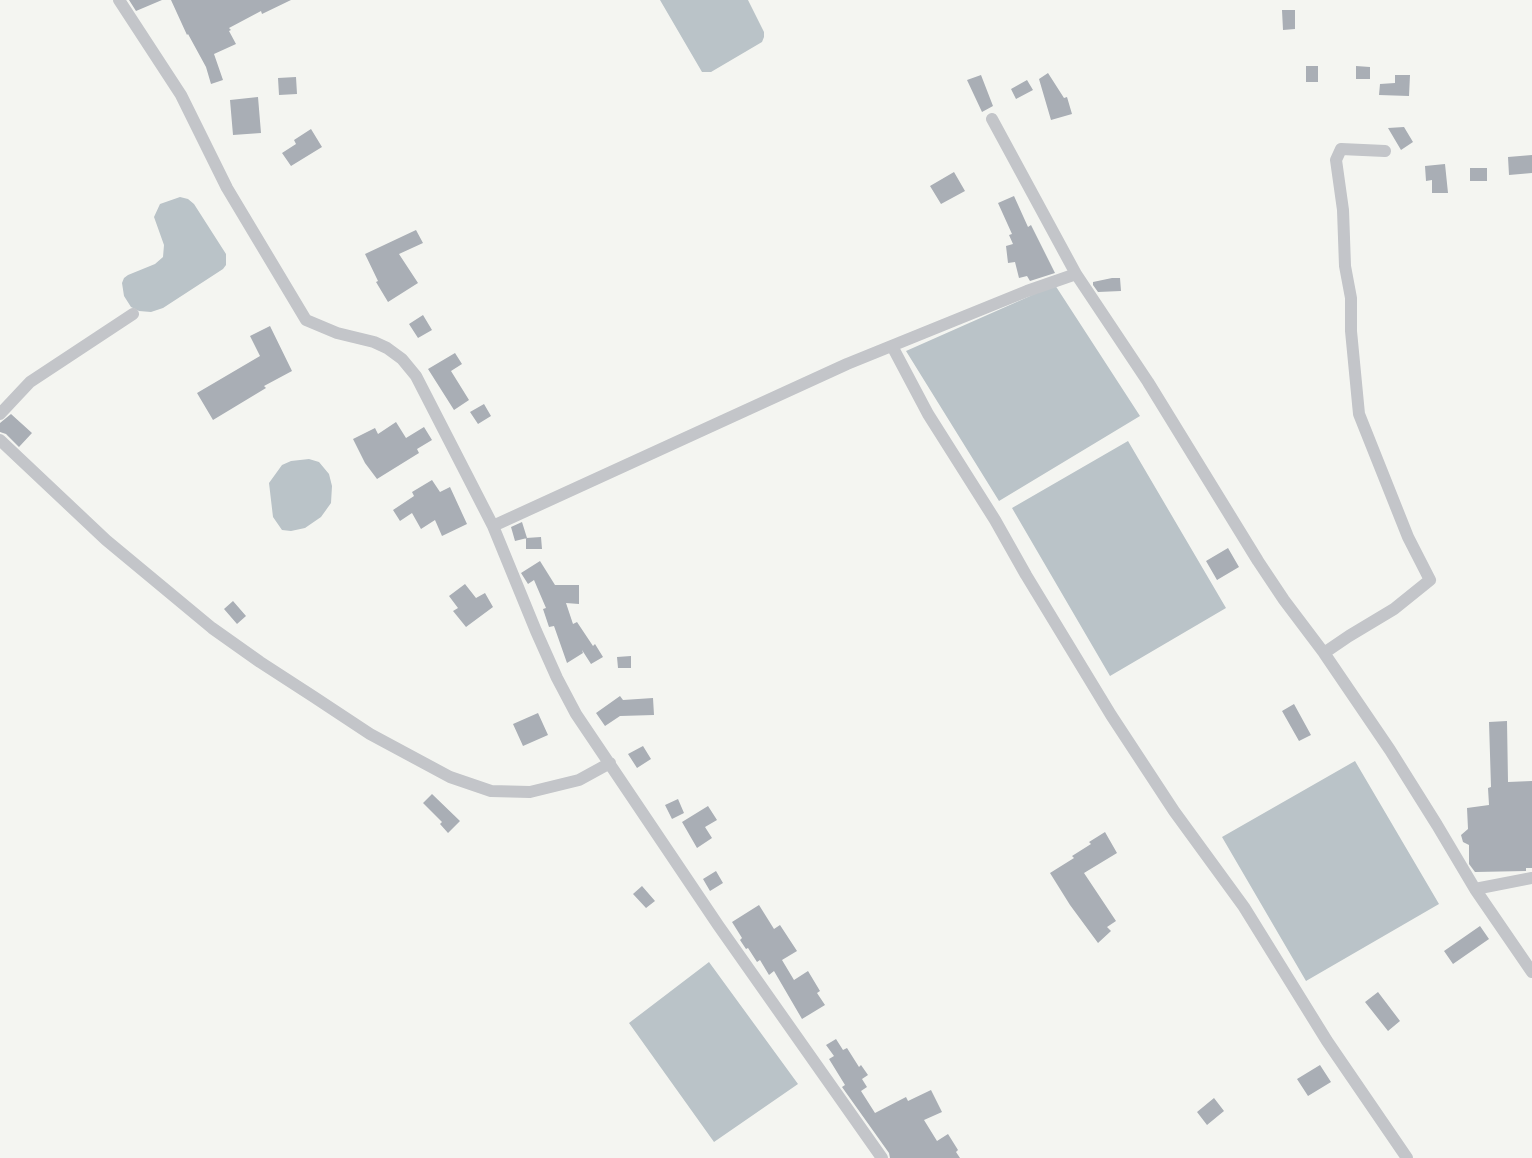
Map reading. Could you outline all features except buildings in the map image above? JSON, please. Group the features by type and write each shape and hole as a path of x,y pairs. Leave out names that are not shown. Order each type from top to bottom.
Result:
{"street":[{"path":"119,0 181,95 227,188 306,320 337,333 374,342 387,348 402,359 416,376 493,526 536,631 576,714 718,925 882,1158"},
{"path":"992,119 1076,274 1148,382 1258,561 1390,750 1475,889 1532,972"},
{"path":"1324,654 1349,636 1394,609 1430,580 1404,528 1359,414 1351,331 1351,298 1345,266 1343,210 1336,160 1341,150 1385,151"},
{"path":"493,526 748,408 892,346 1027,291 1076,274"},
{"path":"0,414 30,382 134,314"},
{"path":"892,346 928,414 995,520 1111,715 1174,811 1244,907 1327,1041 1406,1158"},
{"path":"0,440 106,540 212,628 370,734 450,777 491,791 530,792 579,780 610,762"},
{"path":"1475,889 1532,878"}],"shaded area":[{"path":"660,0 748,0 764,32 764,37 762,42 711,72 702,72"},
{"path":"180,197 188,199 194,204 226,254 226,265 223,269 163,308 151,312 139,311 131,307 124,296 122,283 128,275 155,264 163,257 164,245 154,217 160,204"},
{"path":"1055,285 1140,416 999,501 906,351"},
{"path":"1128,441 1226,608 1110,676 1012,508"},
{"path":"309,459 319,462 329,474 332,486 331,503 321,517 305,528 291,531 282,530 273,517 269,483 282,465 291,461"},
{"path":"1355,761 1439,904 1306,981 1222,837"},
{"path":"709,962 798,1084 714,1142 629,1023"}]}
